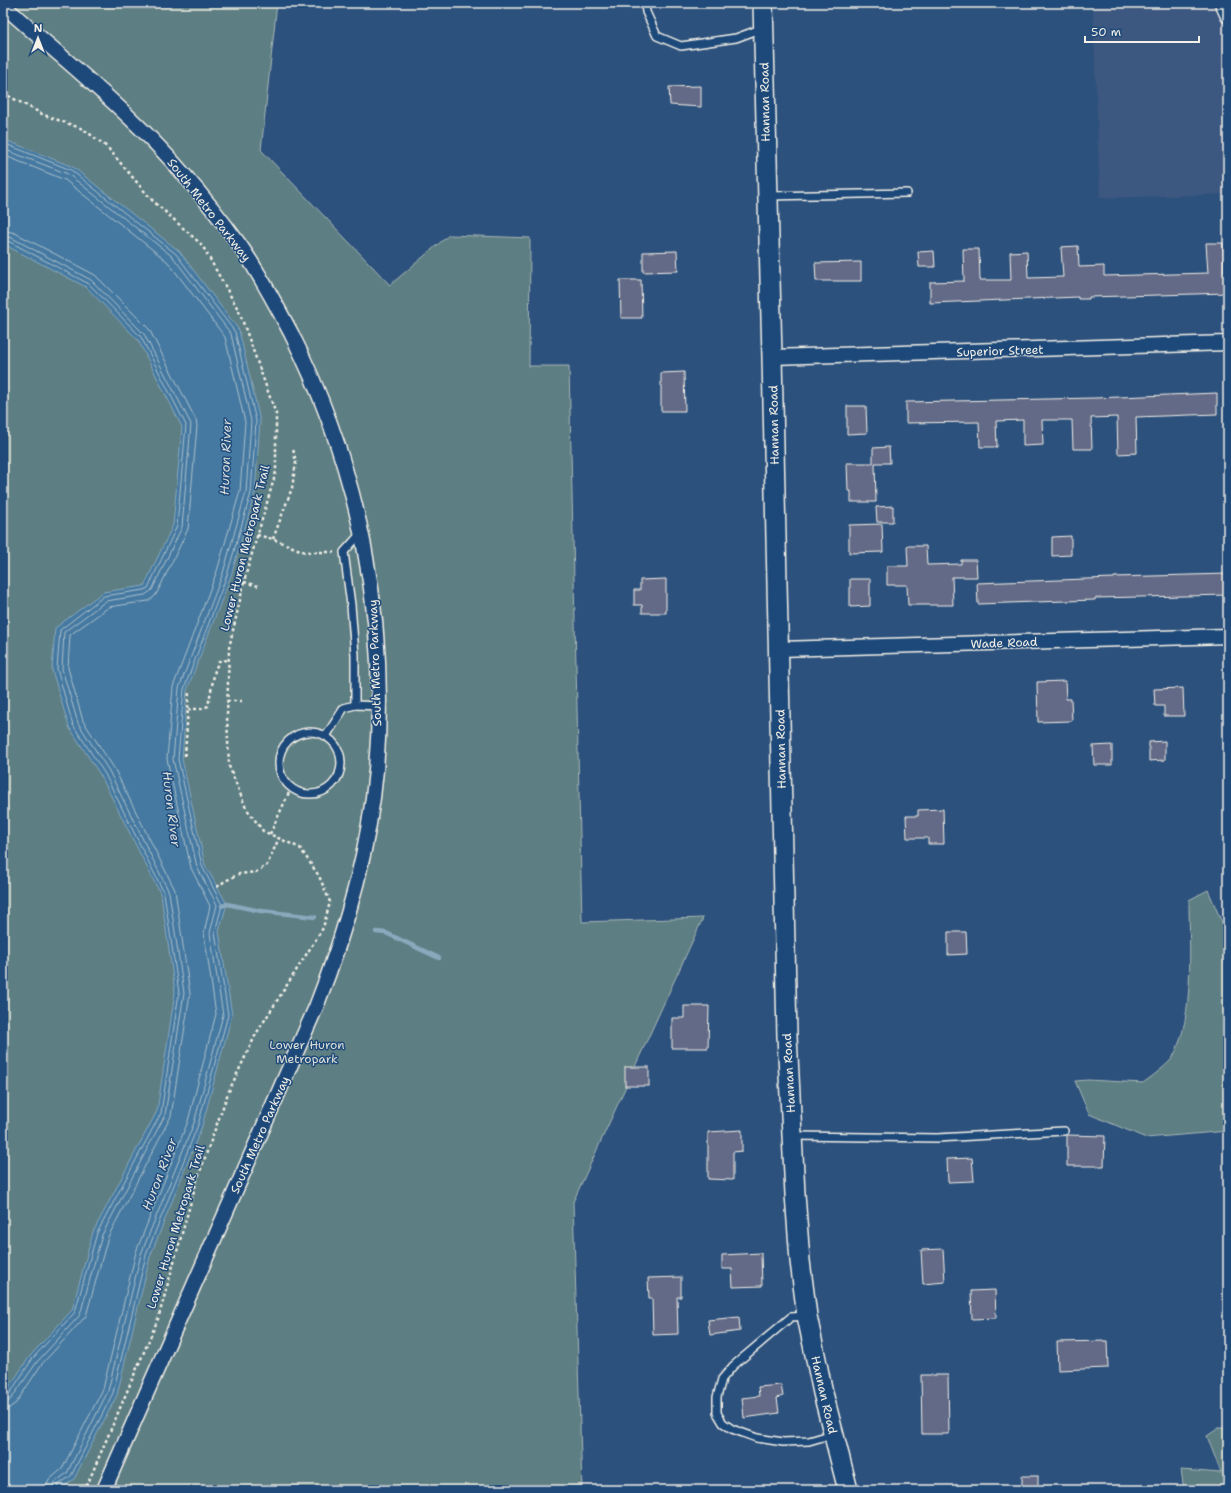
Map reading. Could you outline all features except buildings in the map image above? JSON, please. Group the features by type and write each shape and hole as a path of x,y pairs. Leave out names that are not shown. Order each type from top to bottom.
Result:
{"street":[{"name":"Hannan Road","path":"763,3 787,1036 792,1136 800,1261 807,1316 833,1434 848,1490"},
{"path":"1222,3 1228,16"},
{"name":"South Metro Parkway","path":"3,5 95,84 132,119 185,176 239,245 280,312 318,390 344,462 362,532 375,620 379,706 376,770 362,859 346,925 333,966 300,1046 104,1490"},
{"name":"Superior Street","path":"772,357 1228,343"},
{"name":"Wade Road","path":"779,649 1228,636"}],"lane":[{"path":"645,3 646,12 657,36 681,46 736,38 764,28"},
{"path":"768,196 907,194"},
{"path":"355,705 355,655 344,552 362,532"},
{"path":"326,736 344,708 355,705 379,706"},
{"path":"311,731 322,733 331,739 338,747 342,758 342,768 338,779 326,790 312,794 302,793 291,788 281,774 279,764 280,754 290,738 300,733 311,731"},
{"path":"792,1136 937,1138 1064,1131"},
{"path":"807,1316 791,1317 733,1366 722,1379 717,1397 717,1413 724,1423 732,1429 757,1438 783,1442 809,1441 833,1434"}],"path":[{"name":"Lower Huron Metropark Trail","path":"3,93 44,115 83,129 107,147 151,199 202,245 239,311 276,414 276,472 244,582 229,648 227,701 229,766 246,808 263,831 300,848 319,876 330,902 323,928 256,1034 228,1093 197,1180 158,1319 85,1490"},
{"path":"273,540 292,488 296,462 293,449"},
{"path":"257,535 305,552 344,552"},
{"path":"244,582 258,586"},
{"path":"188,709 201,709 208,706 217,665 219,661 229,660"},
{"path":"185,756 189,692"},
{"path":"227,701 243,701"},
{"path":"270,834 291,788"},
{"path":"218,887 225,881 239,874 256,872 267,865 279,838"}],"shaded area":[{"path":"1093,3 1228,3 1228,194 1100,198"}],"green space":[{"name":"Lower Huron Metropark","path":"3,3 277,3 261,150 390,285 449,235 530,238 529,366 569,366 582,922 703,918 573,1202 582,1490 3,1490"},
{"path":"1208,890 1224,927 1228,927 1228,1131 1146,1138 1089,1114 1075,1081 1088,1080 1143,1083 1171,1060 1180,1040 1185,1022 1188,1001 1190,959 1189,900"},
{"path":"1219,1428 1228,1428 1228,1490 1184,1490 1181,1470 1221,1473 1207,1436"}],"water":[{"name":"Huron River","path":"3,139 73,167 179,251 239,330 260,421 255,493 231,576 187,690 182,759 205,865 227,904 219,931 232,1015 202,1126 150,1257 117,1395 74,1479 59,1490 3,1490 3,1396 30,1356 72,1310 93,1232 157,1111 175,992 161,895 101,776 69,727 52,670 55,628 103,592 144,586 173,525 182,427 138,340 86,287 3,244"}],"waterway":[{"path":"222,906 227,904 261,911 315,917"},
{"path":"376,932 386,933 439,958"}]}
